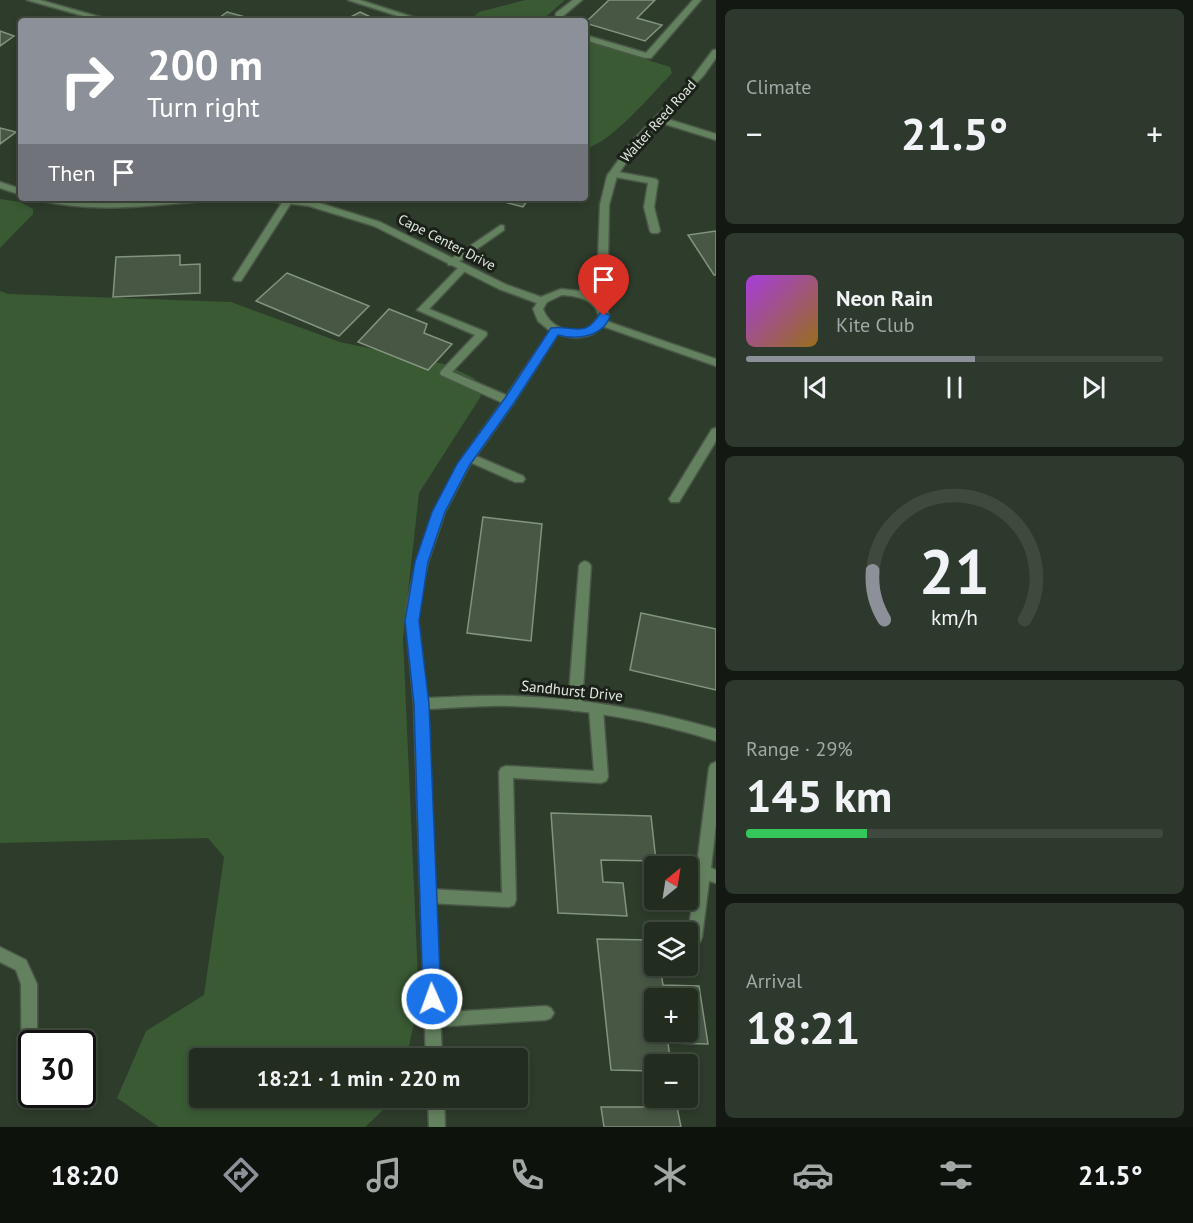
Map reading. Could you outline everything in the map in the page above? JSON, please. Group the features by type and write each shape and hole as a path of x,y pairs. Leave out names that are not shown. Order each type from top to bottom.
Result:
{"street":[{"path":"31,0 99,18"},
{"path":"352,0 411,18"},
{"path":"559,18 559,15 578,0"},
{"path":"588,38 648,56 698,0"},
{"name":"Walter Reed Road","path":"582,294 596,277 604,255 602,218 604,197 622,159 686,91 716,52"},
{"path":"658,120 716,137"},
{"path":"614,174 652,181 649,207 655,231"},
{"path":"0,185 18,191"},
{"path":"238,279 287,201"},
{"name":"Cape Center Drive","path":"299,201 377,224 451,263 503,287 542,301"},
{"path":"451,263 501,228"},
{"path":"463,268 422,310 482,334 445,374 509,400"},
{"path":"561,292 582,294 599,303 604,316 602,323 588,332 577,334 555,330 540,319 537,312 542,301 561,292"},
{"path":"602,323 716,363"},
{"path":"434,1048 422,704 412,621 413,605 422,562 439,512 469,457 555,330"},
{"path":"675,499 716,432"},
{"path":"469,457 519,479"},
{"path":"575,706 585,566"},
{"name":"Sandhurst Drive","path":"422,704 512,701 575,706 637,715 716,735"},
{"path":"428,896 509,900 506,772 601,777 596,709"},
{"path":"698,924 710,874 716,768"},
{"path":"0,954 21,965 29,984 29,1030"},
{"path":"433,1020 546,1013"},
{"path":"436,1108 437,1127"}],"green space":[{"path":"525,0 565,0 544,18 472,18 479,12"},
{"path":"588,41 670,67 672,73 643,104 596,145 588,148"},
{"path":"0,199 20,202 33,209 33,214 0,248"},
{"path":"0,291 8,294 231,302 340,342 444,364 474,378 481,396 419,493 403,638 419,1001 408,1048 189,1048 189,1108 385,1108 365,1127 159,1127 117,1098 146,1031 204,995 224,857 208,838 0,843"}],"building":[{"path":"609,0 655,0 637,18 662,25 645,41 588,24 588,20"},
{"path":"227,12 249,18 219,18"},
{"path":"360,12 373,18 349,18"},
{"path":"0,31 14,36 0,46"},
{"path":"0,128 16,132 0,144"},
{"path":"501,201 527,201 523,207"},
{"path":"716,231 716,275 714,275 688,235"},
{"path":"180,255 180,265 200,264 200,293 113,297 116,257"},
{"path":"287,273 369,306 339,336 256,301"},
{"path":"389,309 427,324 424,333 452,344 428,370 358,342"},
{"path":"483,517 542,524 531,641 467,633"},
{"path":"641,613 716,629 716,690 630,670"},
{"path":"551,813 651,816 655,856 644,856 644,861 601,860 603,882 623,883 627,916 558,913"},
{"path":"597,939 644,940 644,976 662,976 663,985 699,986 708,1044 668,1043 670,1054 644,1054 644,1071 611,1070"},
{"path":"601,1107 677,1108 681,1127 604,1127"}],"route":[{"path":"432,999 422,704 412,621 422,562 439,512 464,464 555,330 577,334 588,332 602,323 604,316"}]}
